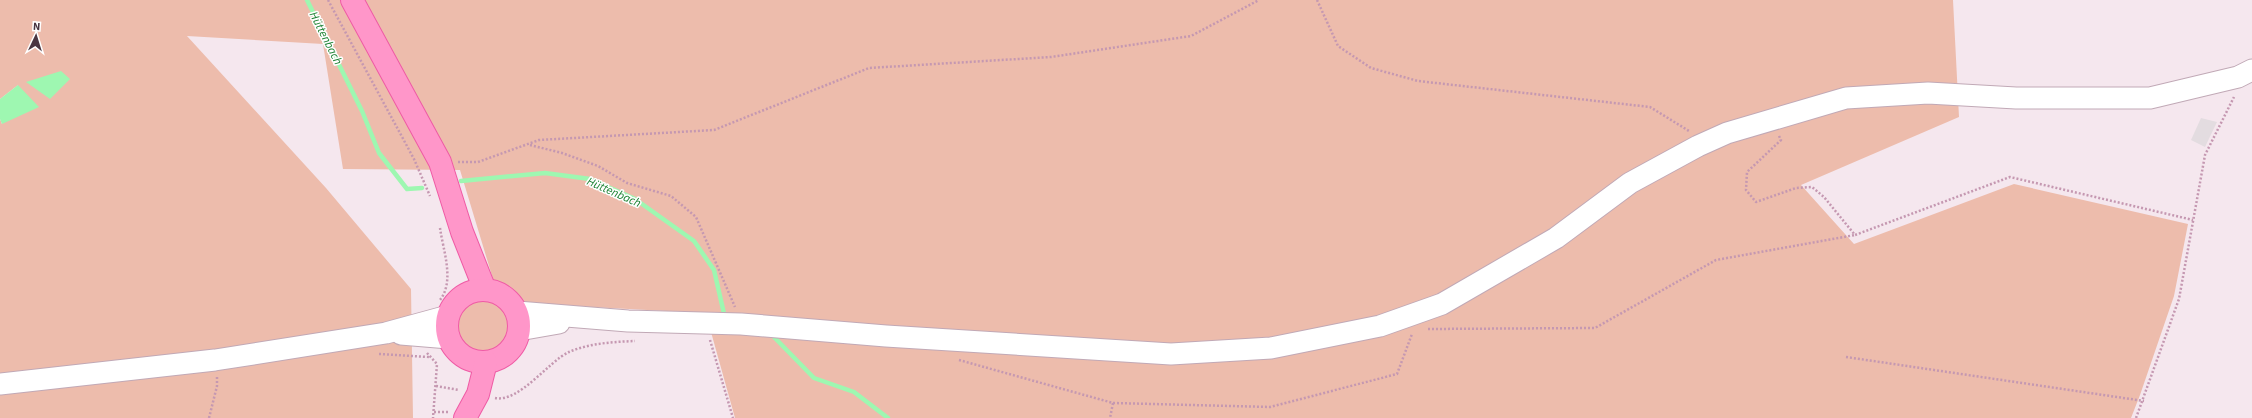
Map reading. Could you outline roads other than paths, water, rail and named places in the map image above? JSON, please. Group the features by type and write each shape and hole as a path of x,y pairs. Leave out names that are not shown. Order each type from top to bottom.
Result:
{"main road":[{"path":"352,0 440,162 462,232 476,291"},
{"path":"476,291 499,294 508,300 518,321 514,344 507,353 497,359 478,360 461,354 449,338 435,325 454,304 476,291"},
{"path":"464,418 478,360"}],"street":[{"path":"518,321 587,318 706,333 740,324 886,336 1171,354 1271,348 1416,320 1556,238 1630,183 1698,146 1727,132 1846,98 1928,93 2016,98 2150,98 2245,74"},
{"path":"0,384 215,360 435,325"}],"waterway":[{"name":"Hüttenbach","path":"307,0 362,111 379,153 407,189 422,188"},
{"name":"Hüttenbach","path":"461,181 545,173 590,179 635,199 694,241 714,270 725,318"},
{"name":"Hüttenbach","path":"774,337 814,378 854,392 888,418"}]}
